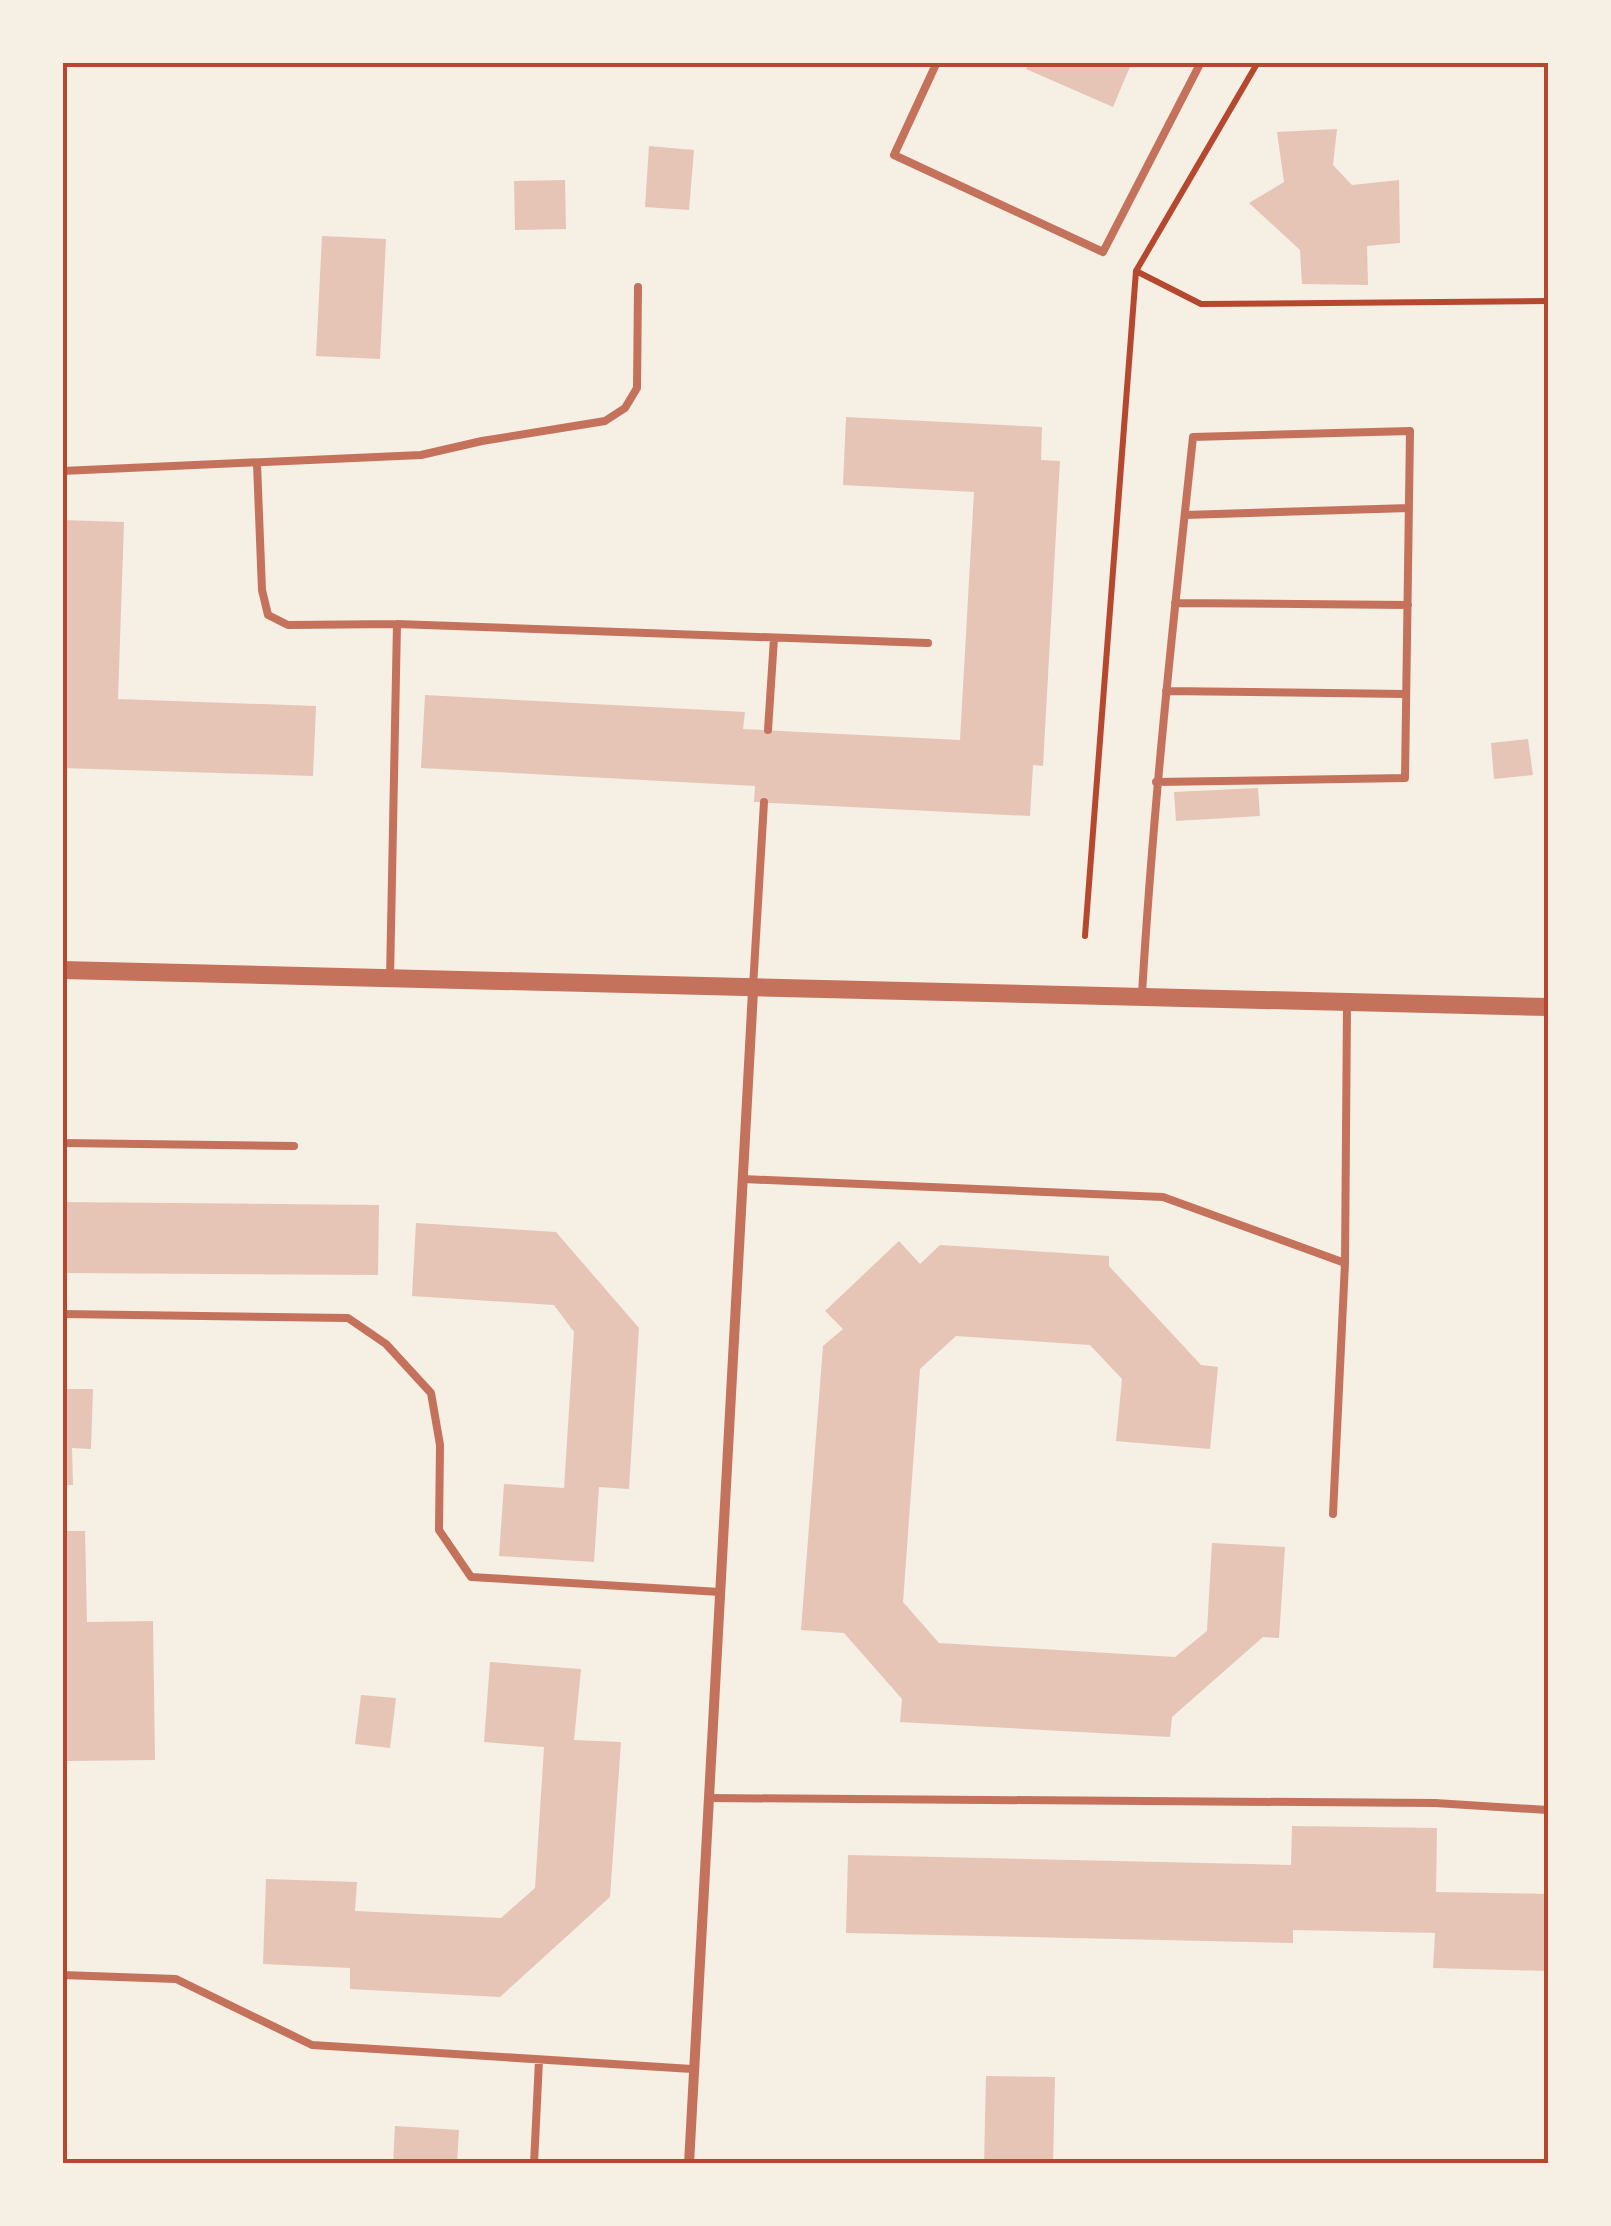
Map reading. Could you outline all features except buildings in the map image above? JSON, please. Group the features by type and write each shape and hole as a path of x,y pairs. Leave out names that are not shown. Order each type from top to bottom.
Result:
{"street":[{"path":"62,970 1548,1008"},
{"path":"689,2164 752,990"}],"lane":[{"path":"937,62 894,155 1103,252 1201,62"},
{"path":"62,471 421,456 482,440 605,421 625,408 637,388 638,287"},
{"path":"1142,998 1156,782 1193,437 1410,431 1404,778 1156,782"},
{"path":"257,464 262,590 268,615 288,626 397,624 928,644"},
{"path":"1184,515 1409,508"},
{"path":"1175,603 1408,605"},
{"path":"390,980 397,624"},
{"path":"768,730 774,638"},
{"path":"1166,691 1406,694"},
{"path":"752,990 764,802"},
{"path":"1333,1514 1345,1262 1347,1003"},
{"path":"62,1143 294,1146"},
{"path":"742,1178 1162,1197 1345,1262"},
{"path":"62,1314 348,1318 386,1344 430,1393 440,1445 440,1530 470,1576 720,1592"},
{"path":"709,1798 1435,1802 1548,1810"},
{"path":"62,1974 176,1978 312,2046 692,2069"},
{"path":"534,2164 539,2060"}],"path":[{"path":"1136,271 1258,62"}]}
